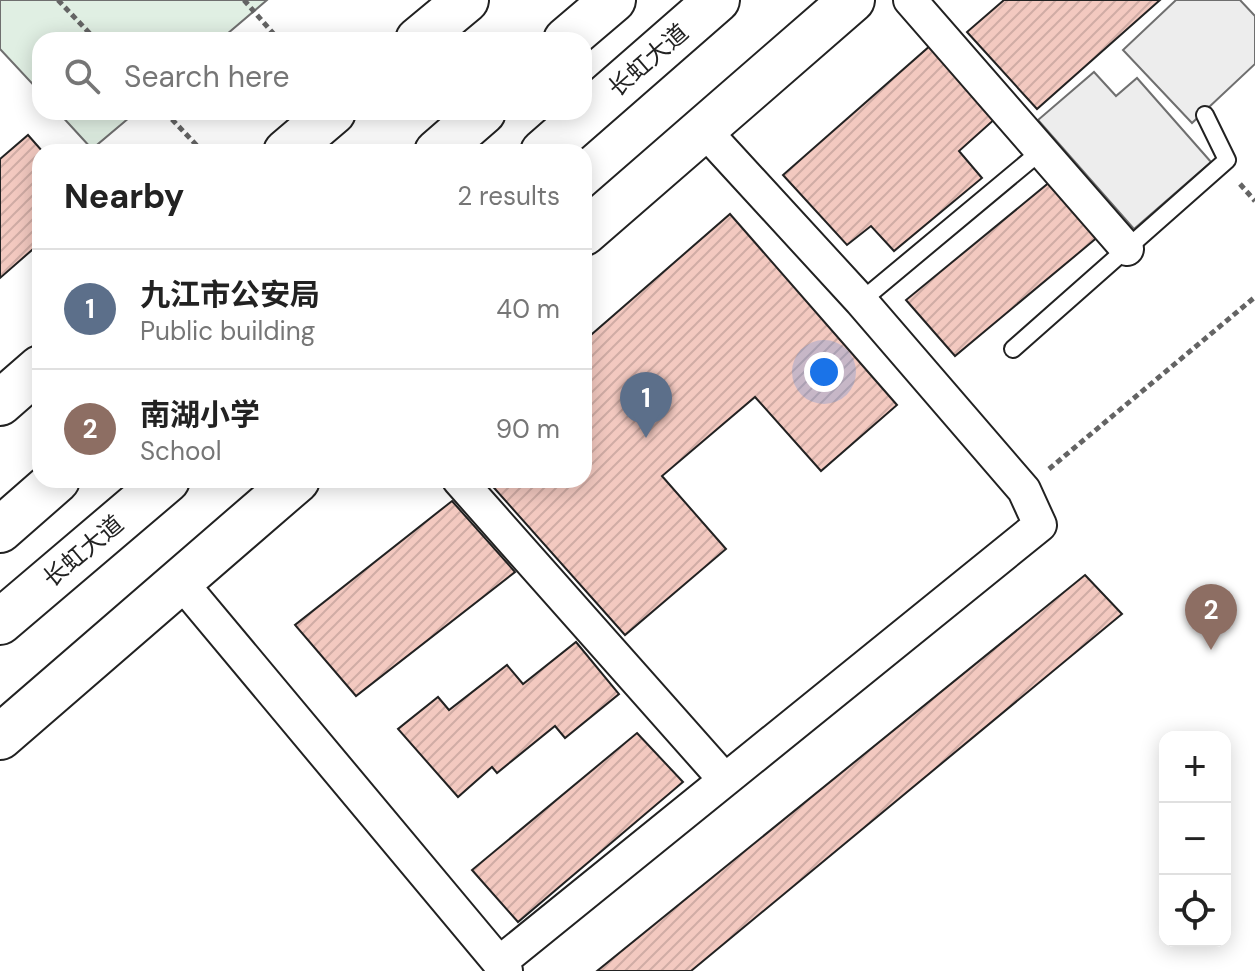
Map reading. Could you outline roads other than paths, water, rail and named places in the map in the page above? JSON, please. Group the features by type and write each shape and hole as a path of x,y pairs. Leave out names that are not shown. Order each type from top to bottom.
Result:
{"main road":[{"path":"428,32 466,0"},
{"path":"575,32 613,0"},
{"name":"长虹大道","path":"592,109 717,0"},
{"path":"782,62 802,0"},
{"path":"592,226 852,0"},
{"path":"295,144 324,120"},
{"path":"446,144 474,120"},
{"name":"长虹大道","path":"552,144 580,120"},
{"path":"0,403 32,375"},
{"path":"0,530 48,488"},
{"name":"长虹大道","path":"0,622 158,488"},
{"path":"0,737 288,488"}],"street":[{"path":"910,0 1127,249"},
{"path":"180,581 503,967 725,780 1040,525 1024,490 861,301 704,130"},
{"path":"466,488 725,780"}],"lane":[{"path":"1013,349 1227,160 1205,115"},
{"path":"861,301 1041,151"}],"place":[{"name":"九江市公安局","path":"646,438"},
{"name":"南湖小学","path":"1211,650"}]}
